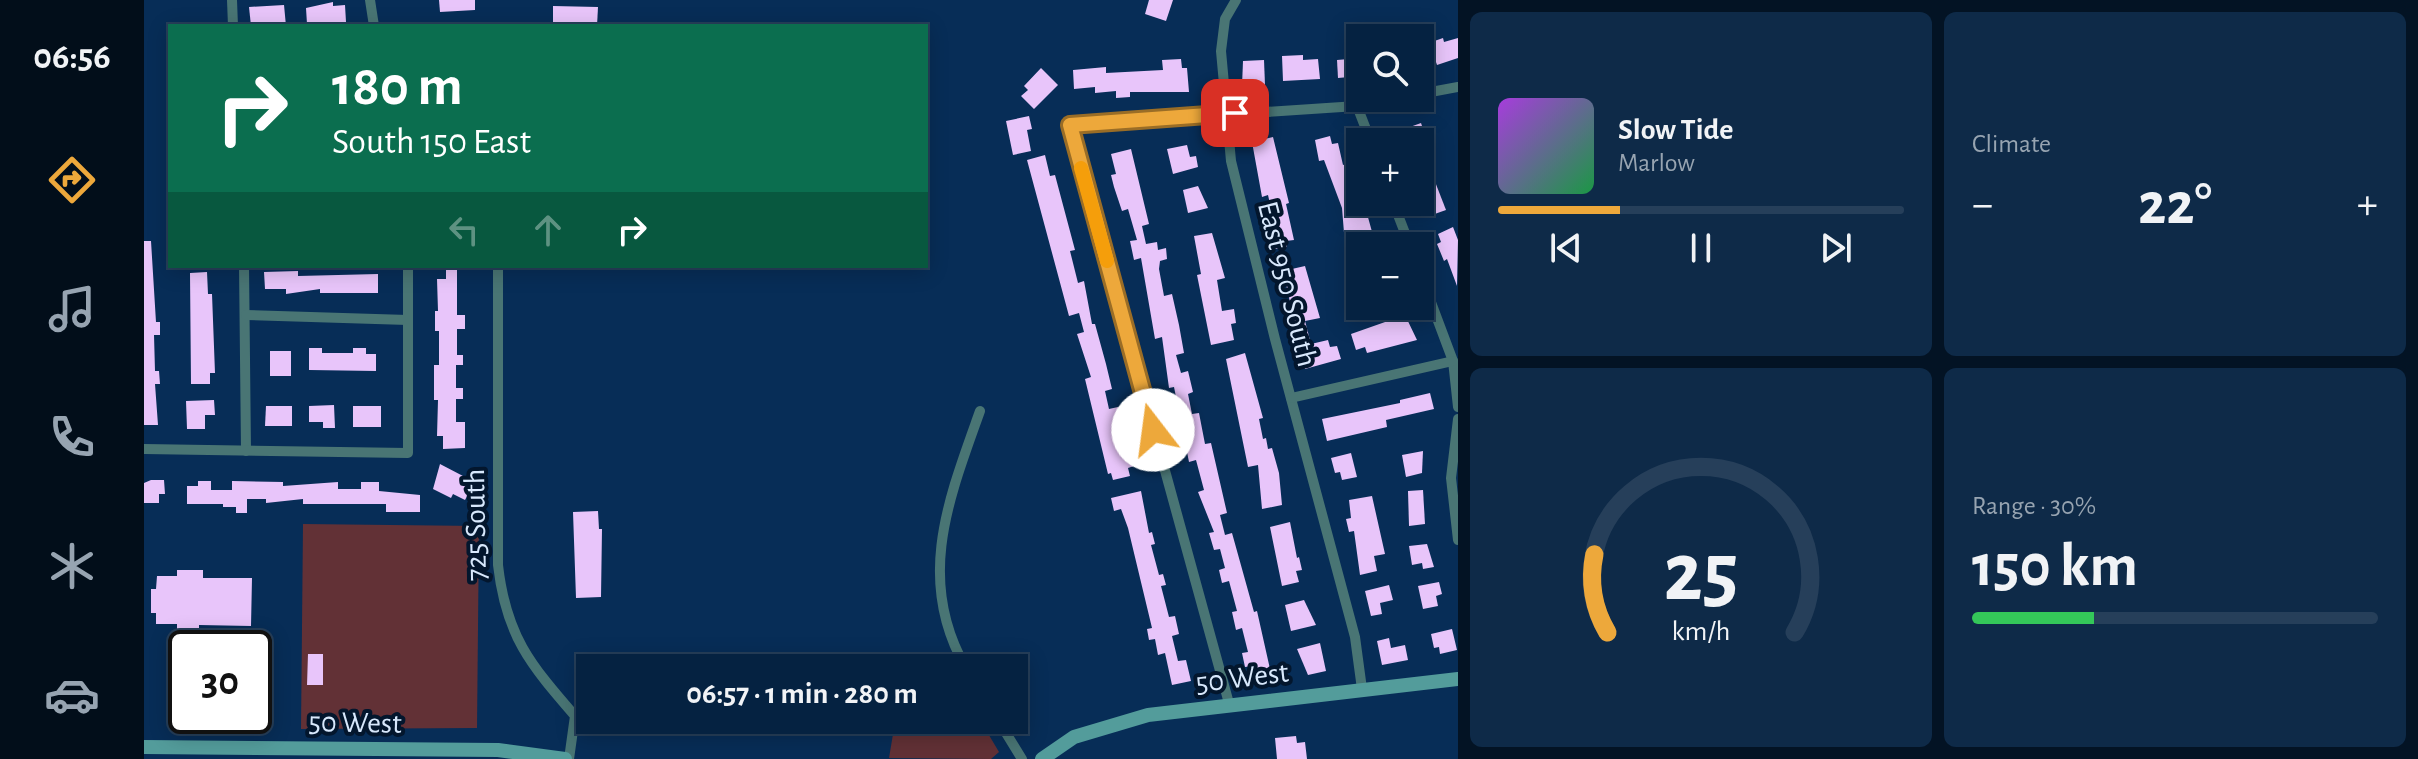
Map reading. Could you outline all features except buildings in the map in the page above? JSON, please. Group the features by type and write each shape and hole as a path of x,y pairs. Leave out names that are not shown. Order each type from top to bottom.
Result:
{"street":[{"path":"232,0 233,24"},
{"path":"370,0 374,24"},
{"name":"East 950 South","path":"1236,0 1225,19 1221,51 1231,161 1355,637 1362,689"},
{"path":"1434,91 1458,87"},
{"path":"1230,707 1070,125 1346,107"},
{"path":"244,268 246,451"},
{"path":"144,449 408,453 408,268"},
{"name":"725 South","path":"498,268 498,565 501,595 518,643 575,716 567,759"},
{"path":"1434,310 1453,361 1458,407"},
{"path":"246,315 408,320"},
{"path":"1291,398 1453,361"},
{"path":"959,654 942,599 940,548 948,500 980,411"},
{"path":"1458,419 1451,478 1458,540"},
{"name":"50 West","path":"1042,759 1074,737 1112,723 1148,715 1458,679"},
{"path":"1007,734 1022,759"},
{"name":"50 West","path":"144,747 395,754 498,750 567,759"}],"shaded area":[{"path":"303,524 479,526 477,728 301,729"},
{"path":"893,734 988,734 999,752 991,759 889,758"}],"slow traffic":[{"path":"1081,168 1107,261"}],"route":[{"path":"1153,430 1070,125 1235,113"}]}
